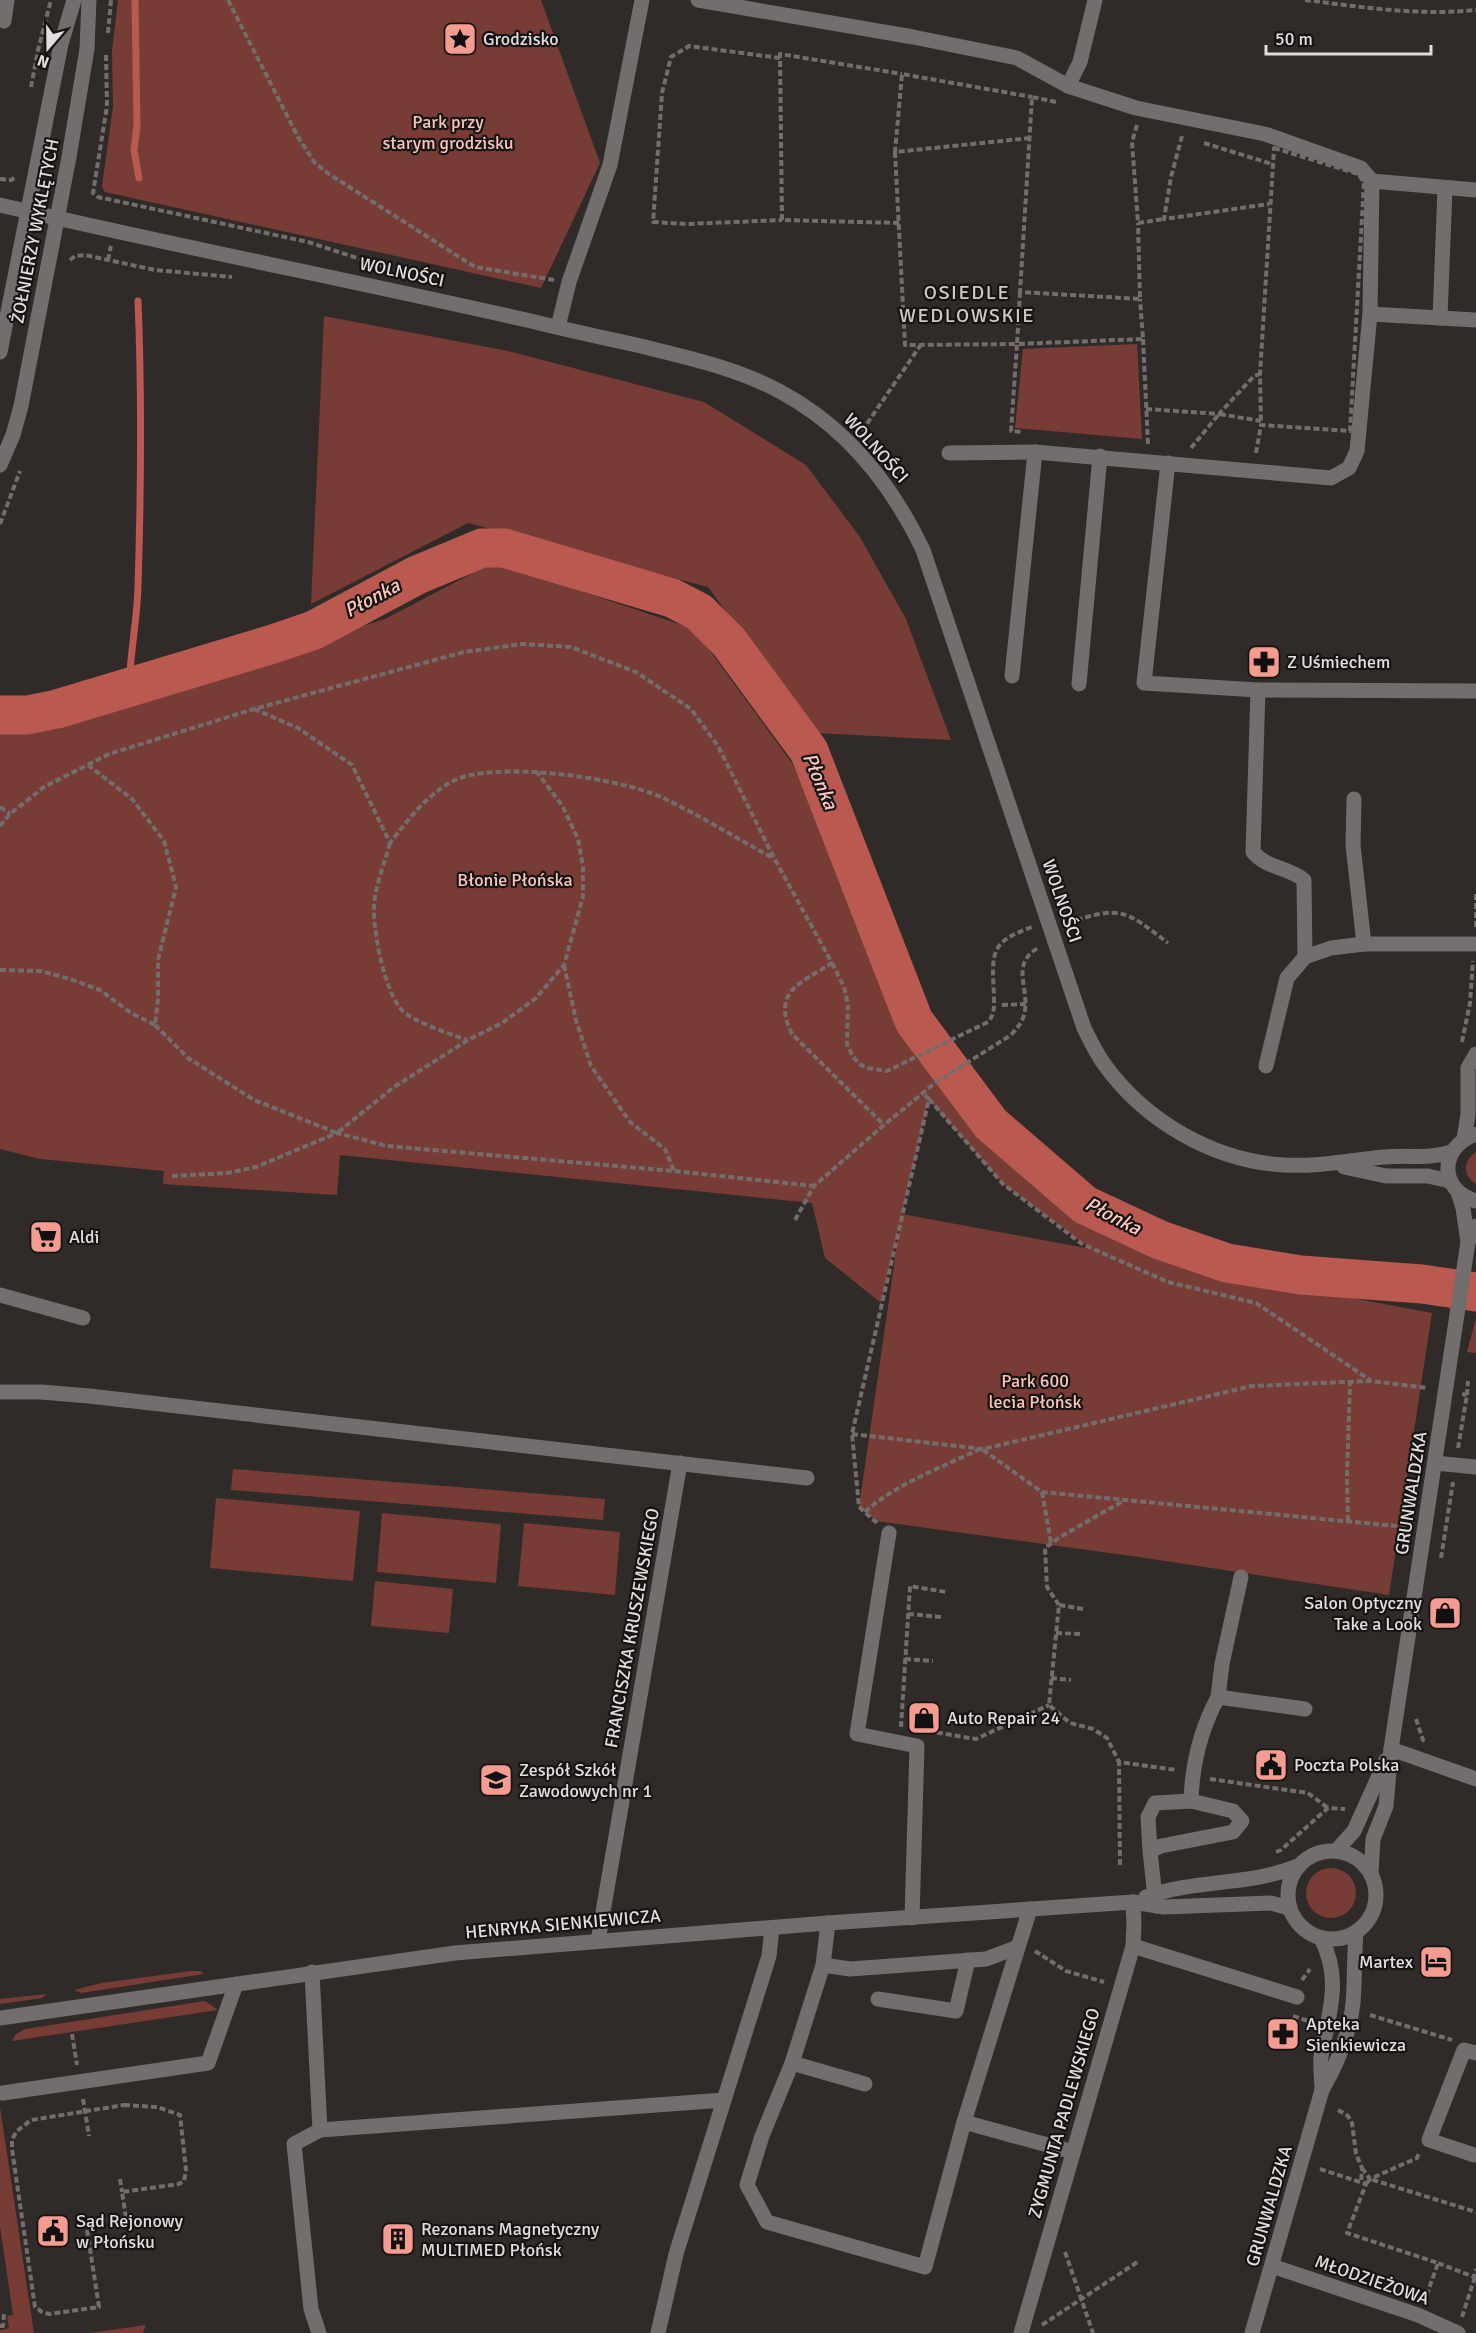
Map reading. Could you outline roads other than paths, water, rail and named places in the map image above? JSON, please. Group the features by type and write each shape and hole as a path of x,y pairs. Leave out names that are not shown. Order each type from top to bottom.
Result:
{"street":[{"path":"4,21 7,0"},
{"name":"ŻOŁNIERZY WYKLĘTYCH","path":"0,352 61,44 74,0"},
{"name":"ŻOŁNIERZY WYKLĘTYCH","path":"0,465 13,435 21,406 59,218 87,49 89,0"},
{"path":"558,327 568,282 610,165 642,0"},
{"path":"698,0 913,37 1017,58 1068,86 1136,108 1265,134 1361,168 1372,181 1370,314 1357,451 1349,468 1331,478 1100,456 1035,452 949,453"},
{"path":"1068,86 1080,62 1095,0"},
{"path":"1372,181 1476,190"},
{"path":"1440,318 1445,188"},
{"name":"WOLNOŚCI","path":"0,205 687,357 754,379 791,398 831,426 850,443 894,496 910,523 931,571 1055,920 1056,942 1084,1028 1103,1063 1133,1098 1161,1121 1194,1141 1229,1155 1250,1160 1285,1165 1335,1164 1385,1157 1427,1157 1452,1152"},
{"path":"1370,314 1476,320"},
{"path":"1012,676 1035,452"},
{"path":"1079,684 1100,456"},
{"path":"1168,463 1144,683 1258,690 1476,692"},
{"path":"1258,690 1253,852 1260,861 1298,875 1304,880 1305,957"},
{"path":"1353,799 1353,845 1365,944"},
{"path":"1266,1066 1287,978 1305,957 1331,948 1365,944 1476,944"},
{"path":"1452,1152 1470,1136 1468,1068 1476,1054"},
{"name":"GRUNWALDZKA","path":"1371,1874 1373,1839 1386,1806 1391,1749 1468,1242 1463,1208 1448,1166 1452,1152"},
{"name":"WOLNOŚCI","path":"1335,1164 1386,1176 1428,1176 1454,1187 1476,1202"},
{"name":"GRUNWALDZKA","path":"1468,1242 1476,1226"},
{"path":"0,1295 83,1318"},
{"path":"0,1392 41,1392 89,1396 807,1478"},
{"name":"FRANCISZKA KRUSZEWSKIEGO","path":"598,1941 680,1463"},
{"path":"1435,1463 1476,1467"},
{"path":"889,1533 856,1734 917,1746 912,1918"},
{"path":"1191,1801 1192,1779 1206,1718 1218,1697 1222,1664 1241,1578"},
{"path":"1218,1697 1305,1709"},
{"path":"1391,1749 1476,1779"},
{"name":"GRUNWALDZKA","path":"1336,1851 1354,1831 1391,1749"},
{"path":"1150,1851 1161,1845 1233,1832 1242,1821 1233,1810 1191,1801 1155,1803 1148,1817 1150,1851 1155,1900"},
{"path":"1336,1851 1356,1858 1371,1874 1375,1886 1375,1906 1366,1924 1356,1932 1339,1939 1321,1938 1296,1922 1289,1908 1288,1886 1298,1866 1309,1857 1322,1852 1336,1851"},
{"name":"HENRYKA SIENKIEWICZA","path":"1155,1900 1169,1888 1253,1879 1280,1874 1298,1866"},
{"name":"HENRYKA SIENKIEWICZA","path":"0,2018 455,1953 1155,1900 1272,1903 1289,1908"},
{"name":"ZYGMUNTA PADLEWSKIEGO","path":"1021,2333 1133,1946 1133,1902"},
{"path":"828,1923 823,1965 792,2063 762,2136 747,2185 767,2222 925,2267 964,2122 1024,1947 1030,1910"},
{"path":"658,2333 676,2254 769,1956 772,1928"},
{"name":"GRUNWALDZKA","path":"1252,2333 1322,2090 1334,2070 1348,2031 1353,2003 1356,1932"},
{"name":"GRUNWALDZKA","path":"1321,1938 1328,1952 1334,1977 1321,2060 1322,2090"},
{"path":"1133,1946 1298,1997"},
{"path":"823,1965 850,1969 986,1959 1024,1947"},
{"path":"878,1999 956,2011 968,1960"},
{"path":"312,1972 320,2130"},
{"path":"3,2093 208,2063 236,1984"},
{"path":"1474,2155 1429,2140 1464,2050 1476,2053"},
{"path":"792,2063 865,2084"},
{"path":"319,2333 311,2309 294,2144 320,2130 724,2100"},
{"path":"964,2122 1073,2152"},
{"name":"MŁODZIEŻOWA","path":"1272,2266 1418,2315 1458,2333"}],"waterway":[{"path":"135,0 137,126 134,150 139,178"},
{"path":"129,688 139,551 141,408 138,301"},
{"name":"Płonka","path":"0,715 27,715 57,709 314,630 417,575 482,548 504,548 672,598 699,612 729,642 809,751 914,1021 991,1124 1085,1205 1160,1240 1227,1263 1301,1275 1422,1284 1476,1292"}],"place":[{"name":"Grodzisko","path":"460,39"},
{"name":"Z Uśmiechem","path":"1264,662"},
{"name":"Aldi","path":"46,1237"},
{"name":"Salon Optyczny Take a Look","path":"1445,1613"},
{"name":"Auto Repair 24","path":"924,1718"},
{"name":"Poczta Polska","path":"1271,1765"},
{"name":"Zespół Szkół Zawodowych nr 1","path":"496,1780"},
{"name":"Martex","path":"1436,1962"},
{"name":"Apteka Sienkiewicza","path":"1283,2034"},
{"name":"Sąd Rejonowy w Płońsku","path":"53,2231"},
{"name":"Rezonans Magnetyczny MULTIMED Płońsk","path":"398,2239"}],"district":[{"name":"OSIEDLE WEDLOWSKIE","path":"967,304"}],"park label":[{"name":"Park przy starym grodzisku","path":"448,132"},
{"name":"Błonie Płońska","path":"515,880"},
{"name":"Park 600 lecia Płońsk","path":"1035,1391"}]}
